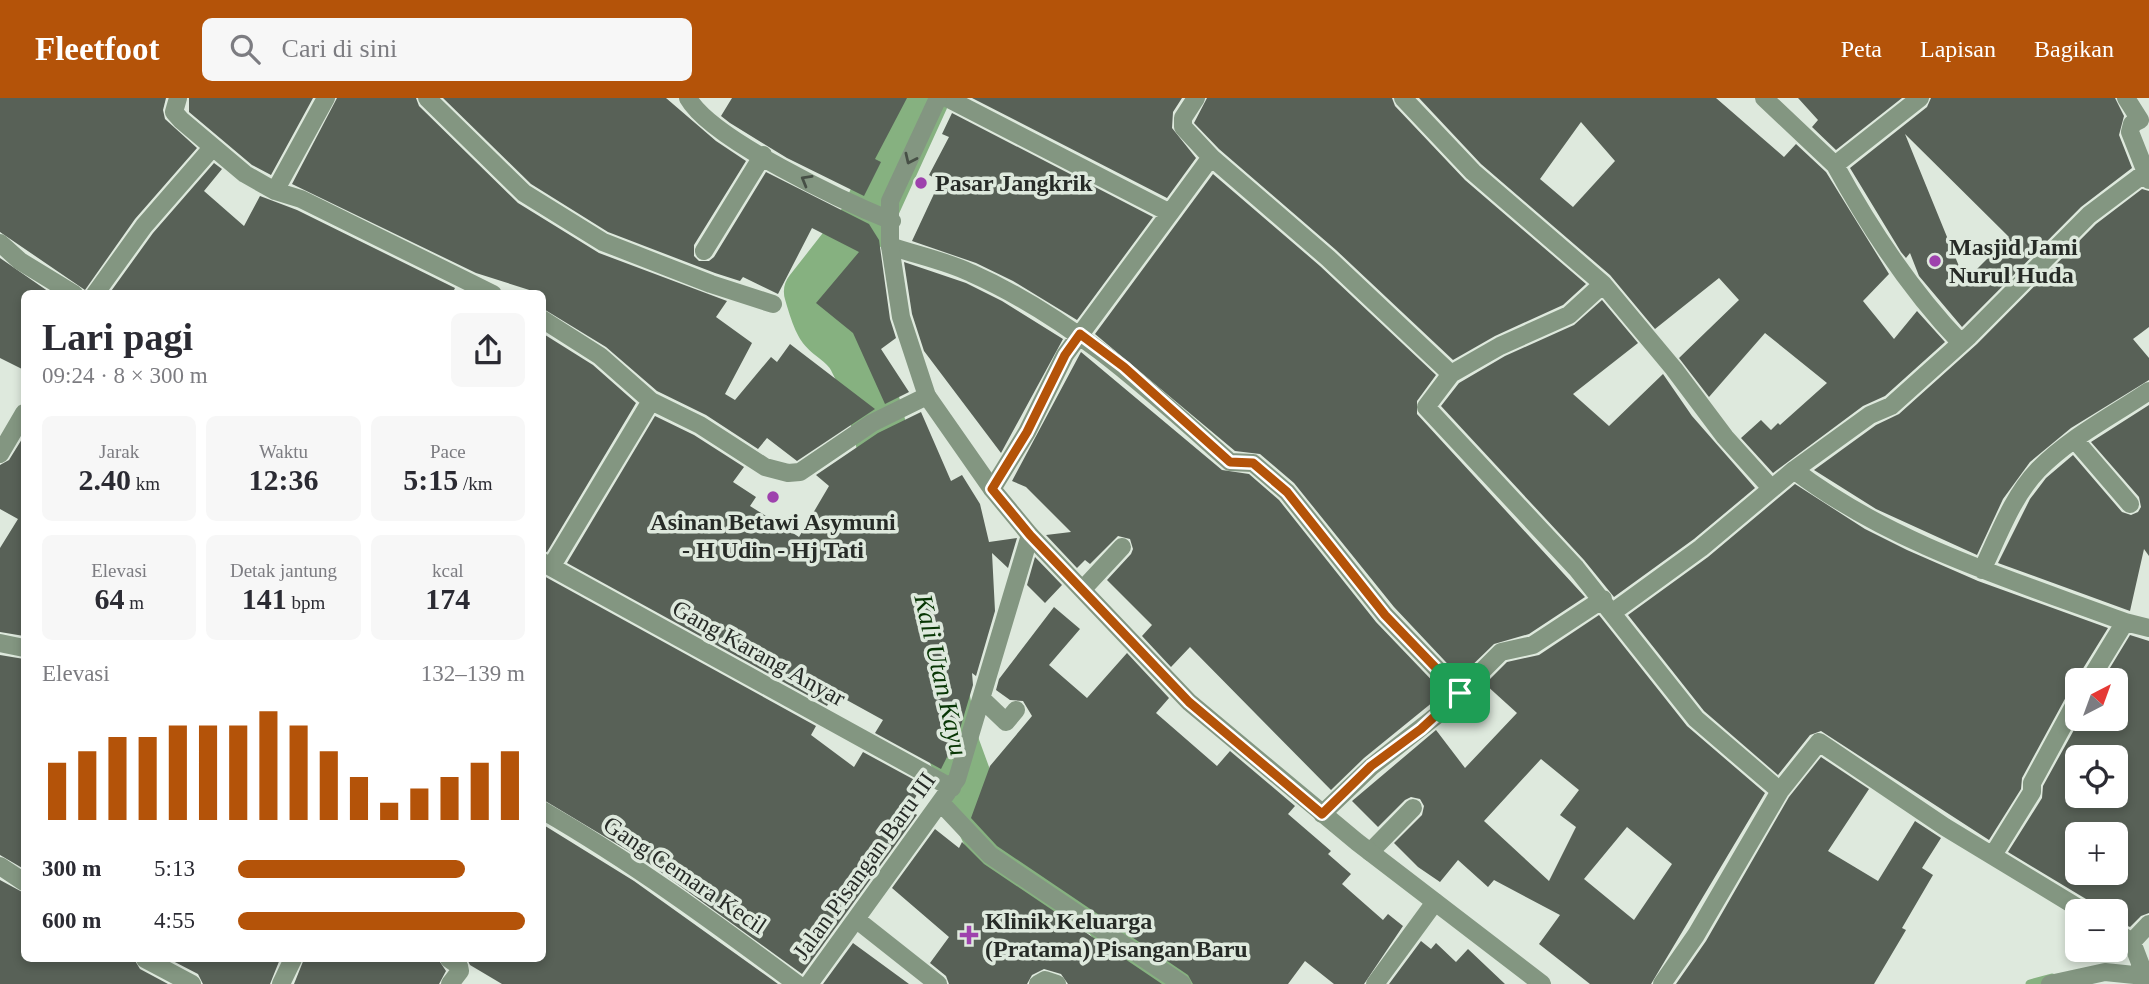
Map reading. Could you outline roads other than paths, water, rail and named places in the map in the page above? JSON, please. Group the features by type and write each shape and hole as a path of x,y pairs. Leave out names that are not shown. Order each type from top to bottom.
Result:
{"street":[{"path":"178,98 174,112 212,148 245,174 275,191 301,199 486,290"},
{"path":"275,191 326,98"},
{"path":"427,98 524,193 603,242 711,284 773,304"},
{"path":"688,98 700,114 726,135 870,212 892,221"},
{"path":"939,98 890,201 890,246 901,317 927,396 992,489 1030,535 1189,702 1322,814 1542,984"},
{"path":"947,98 1170,213"},
{"path":"1196,98 1183,118 1183,128 1211,157 1328,258 1451,374"},
{"path":"1403,98 1473,172 1602,284 1674,369 1725,438 1771,488"},
{"path":"1764,98 1835,165 1880,240 1921,299 1961,343"},
{"path":"1835,165 1920,98"},
{"path":"1322,814 1371,766 1421,729 1501,652 1533,645 1608,606 1701,548 1794,470 1870,415 1891,406 1961,343 2089,215 2147,176 2130,132 2132,124 2145,117 2126,98"},
{"path":"98,290 144,226 212,148"},
{"path":"704,251 763,155"},
{"path":"992,489 1027,432 1065,355 1211,157"},
{"path":"0,243 20,261 67,290"},
{"path":"890,246 969,272 1080,334 1124,367 1230,462 1253,463 1287,492 1385,615 1460,693"},
{"path":"1602,284 1569,315 1500,346 1451,374 1426,407 1470,451 1481,468 1608,606 1643,657 1696,719 1780,792"},
{"path":"546,322 600,356 651,401 700,425 765,467 788,473 800,472 876,421 927,396"},
{"path":"1982,569 2027,484 2038,470 2075,440 2149,391"},
{"path":"547,565 651,401"},
{"path":"0,454 21,419"},
{"path":"2075,440 2130,504"},
{"path":"1794,470 1818,489 1950,558 2125,622 2149,628"},
{"name":"Jalan Pisangan Baru III","path":"809,984 941,803 957,777 1030,535"},
{"path":"1083,589 1122,547"},
{"name":"Gang Karang Anyar","path":"547,565 957,777"},
{"path":"2097,668 2125,622"},
{"path":"0,643 21,647"},
{"path":"982,699 1006,722 1016,710"},
{"path":"1993,855 2032,792 2032,783 2065,722"},
{"path":"1661,984 1696,935 1780,792 1819,742 2065,900"},
{"path":"941,803 990,855 1182,984"},
{"path":"1370,852 1413,808"},
{"name":"Gang Cemara Kecil","path":"546,812 632,865 797,984"},
{"path":"0,866 21,880"},
{"path":"1375,984 1434,902"},
{"path":"857,920 938,984"},
{"path":"2143,970 2149,924"},
{"path":"2128,949 2143,970"},
{"path":"151,962 192,984"},
{"path":"281,984 292,962"},
{"path":"450,984 460,971 459,966 453,962"},
{"path":"2050,984 2105,972 2143,970"},
{"path":"1038,984 1045,979 1057,984"}],"waterway":[{"name":"Kali Utan Kayu","path":"894,482 873,403 862,373 851,352 822,323 811,292 865,223 922,98"},
{"name":"Kali Utan Kayu","path":"938,675 953,747 972,799 991,838 1037,878 1078,902 1107,911 1113,920 1199,984"},
{"path":"2030,984 2052,978"}],"place":[{"name":"Pasar Jangkrik","path":"921,183"},
{"name":"Masjid Jami Nurul Huda","path":"1935,261"},
{"name":"Asinan Betawi Asymuni - H Udin - Hj Tati","path":"773,497"},
{"name":"Klinik Keluarga (Pratama) Pisangan Baru","path":"969,935"}]}
